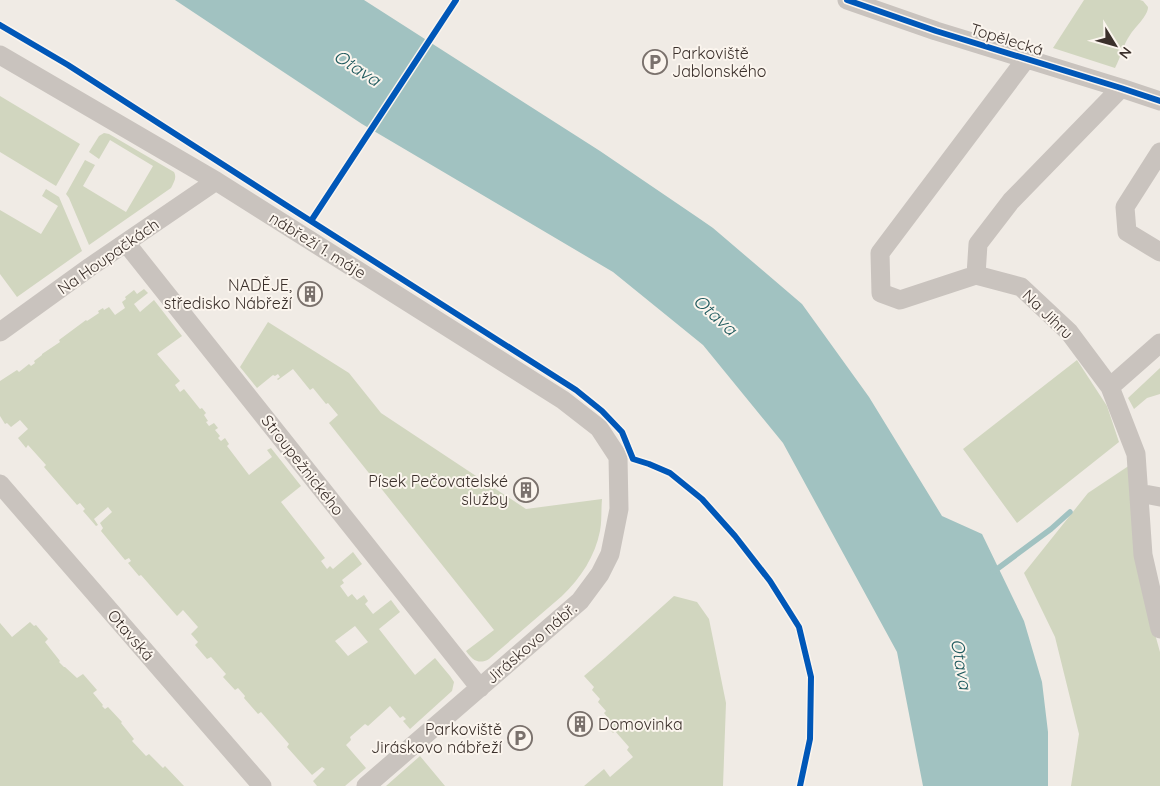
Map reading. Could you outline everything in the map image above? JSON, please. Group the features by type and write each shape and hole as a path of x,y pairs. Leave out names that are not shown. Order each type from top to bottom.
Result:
{"street":[{"name":"Topělecká","path":"846,0 936,31 1160,101"},
{"name":"nábřeží 1. máje","path":"0,55 216,181 563,400 599,428 618,457"},
{"name":"Topělecká","path":"976,275 900,300 881,293 880,253 1026,59"},
{"path":"976,275 978,244 1011,200 1121,88"},
{"path":"1160,152 1125,207 1127,232 1160,252"},
{"name":"Na Houpačkách","path":"0,332 216,181"},
{"name":"Stroupežnického","path":"126,243 480,688"},
{"name":"Na Jihru","path":"976,275 1021,287 1070,332 1110,387 1136,454 1143,555 1160,629"},
{"path":"1110,387 1160,343"},
{"name":"Jiráskovo nábř.","path":"366,786 580,601 600,574 610,554 619,509 618,457"},
{"name":"Otavská","path":"0,484 262,786"},
{"path":"1139,493 1160,497"}],"green space":[{"path":"1084,0 1140,0 1148,7 1144,18 1128,39 1115,68 1053,48"},
{"path":"0,96 80,144 56,186 0,152"},
{"path":"104,133 109,134 174,172 175,178 171,188 89,245 66,194 85,160 95,165 83,186 126,212 153,166 110,140 99,159 89,152 99,136"},
{"path":"46,189 59,197 82,251 17,297 0,274 0,210 41,234 58,206 42,196"},
{"path":"144,289 148,293 134,304 140,312 154,300 182,336 157,354 180,381 175,385 180,392 184,389 200,409 202,408 206,413 204,415 208,421 206,422 209,426 214,423 218,428 215,430 220,436 218,438 221,441 225,438 229,444 227,446 249,475 272,457 267,450 271,448 301,486 281,502 325,558 321,561 327,569 330,566 333,569 353,552 362,564 342,580 344,583 340,586 348,597 352,594 357,600 364,595 368,601 365,604 373,614 391,600 400,612 379,629 415,675 435,658 454,682 452,691 410,729 403,721 406,719 403,716 400,718 390,706 368,726 365,724 350,737 351,740 346,745 366,768 345,786 317,786 313,781 325,769 322,767 312,775 287,747 289,744 261,712 258,714 238,688 235,690 223,677 226,674 211,657 207,659 195,645 198,642 191,634 198,627 183,610 177,616 128,563 131,561 129,558 125,560 101,531 103,528 100,523 112,512 108,507 94,519 98,525 96,526 83,511 85,509 80,503 77,505 44,467 46,465 28,445 26,448 18,438 28,429 20,420 11,427 7,423 5,424 0,416 0,381 17,370 19,372 29,364 31,366 42,354 60,342 59,340 99,313 98,311 109,307 115,315 125,308 122,302 126,299 125,297 134,290 137,294","holes":["355,626 368,642 348,656 335,641"]},
{"path":"268,322 349,373 381,413 526,509 602,499 601,527 598,540 591,558 581,574 562,596 489,659 482,662 476,661 466,651 494,630 329,423 338,415 328,403 326,404 313,388 310,390 293,369 278,380 280,377 278,374 273,375 257,388 240,367"},
{"path":"1077,360 1107,406 1119,442 1017,523 963,449"},
{"path":"1160,368 1160,394 1147,398 1134,409 1128,398"},
{"path":"1130,465 1148,609 1160,652 1160,786 1071,786 1079,734 1055,637 1024,573 1088,493"},
{"path":"674,596 697,602 709,619 726,703 723,786 584,786 604,769 610,777 633,757 627,750 629,747 615,731 613,733 608,727 612,723 604,713 606,711 598,702 600,699 592,690 594,687 584,676"},
{"path":"30,622 34,626 36,625 48,639 45,642 59,662 77,678 83,674 97,690 93,693 102,706 105,709 108,707 122,722 134,739 132,741 146,756 149,754 163,768 165,766 184,786 0,786 0,623 12,637"},
{"path":"420,756 445,786 386,786"}],"water":[{"name":"Otava","path":"175,0 364,0 600,151 713,228 802,304 869,397 942,516 982,534 1024,621 1042,682 1048,732 1048,786 923,786 897,652 783,443 703,345 613,272 362,124"}],"waterway":[{"path":"993,572 1051,529 1070,512"}],"cycle path":[{"path":"311,221 456,0"},
{"path":"847,0 936,31 1160,101"},
{"path":"0,25 68,65 576,390 602,411 622,432 633,459 670,473 702,499 735,536 770,581 799,627 811,677 810,739 800,786"}],"place":[{"name":"Parkoviště Jablonského","path":"655,62"},
{"name":"NADĚJE, středisko Nábřeží","path":"310,294"},
{"name":"Písek Pečovatelské služby","path":"526,490"},
{"name":"Domovinka","path":"580,724"},
{"name":"Parkoviště Jiráskovo nábřeží","path":"520,738"}]}
